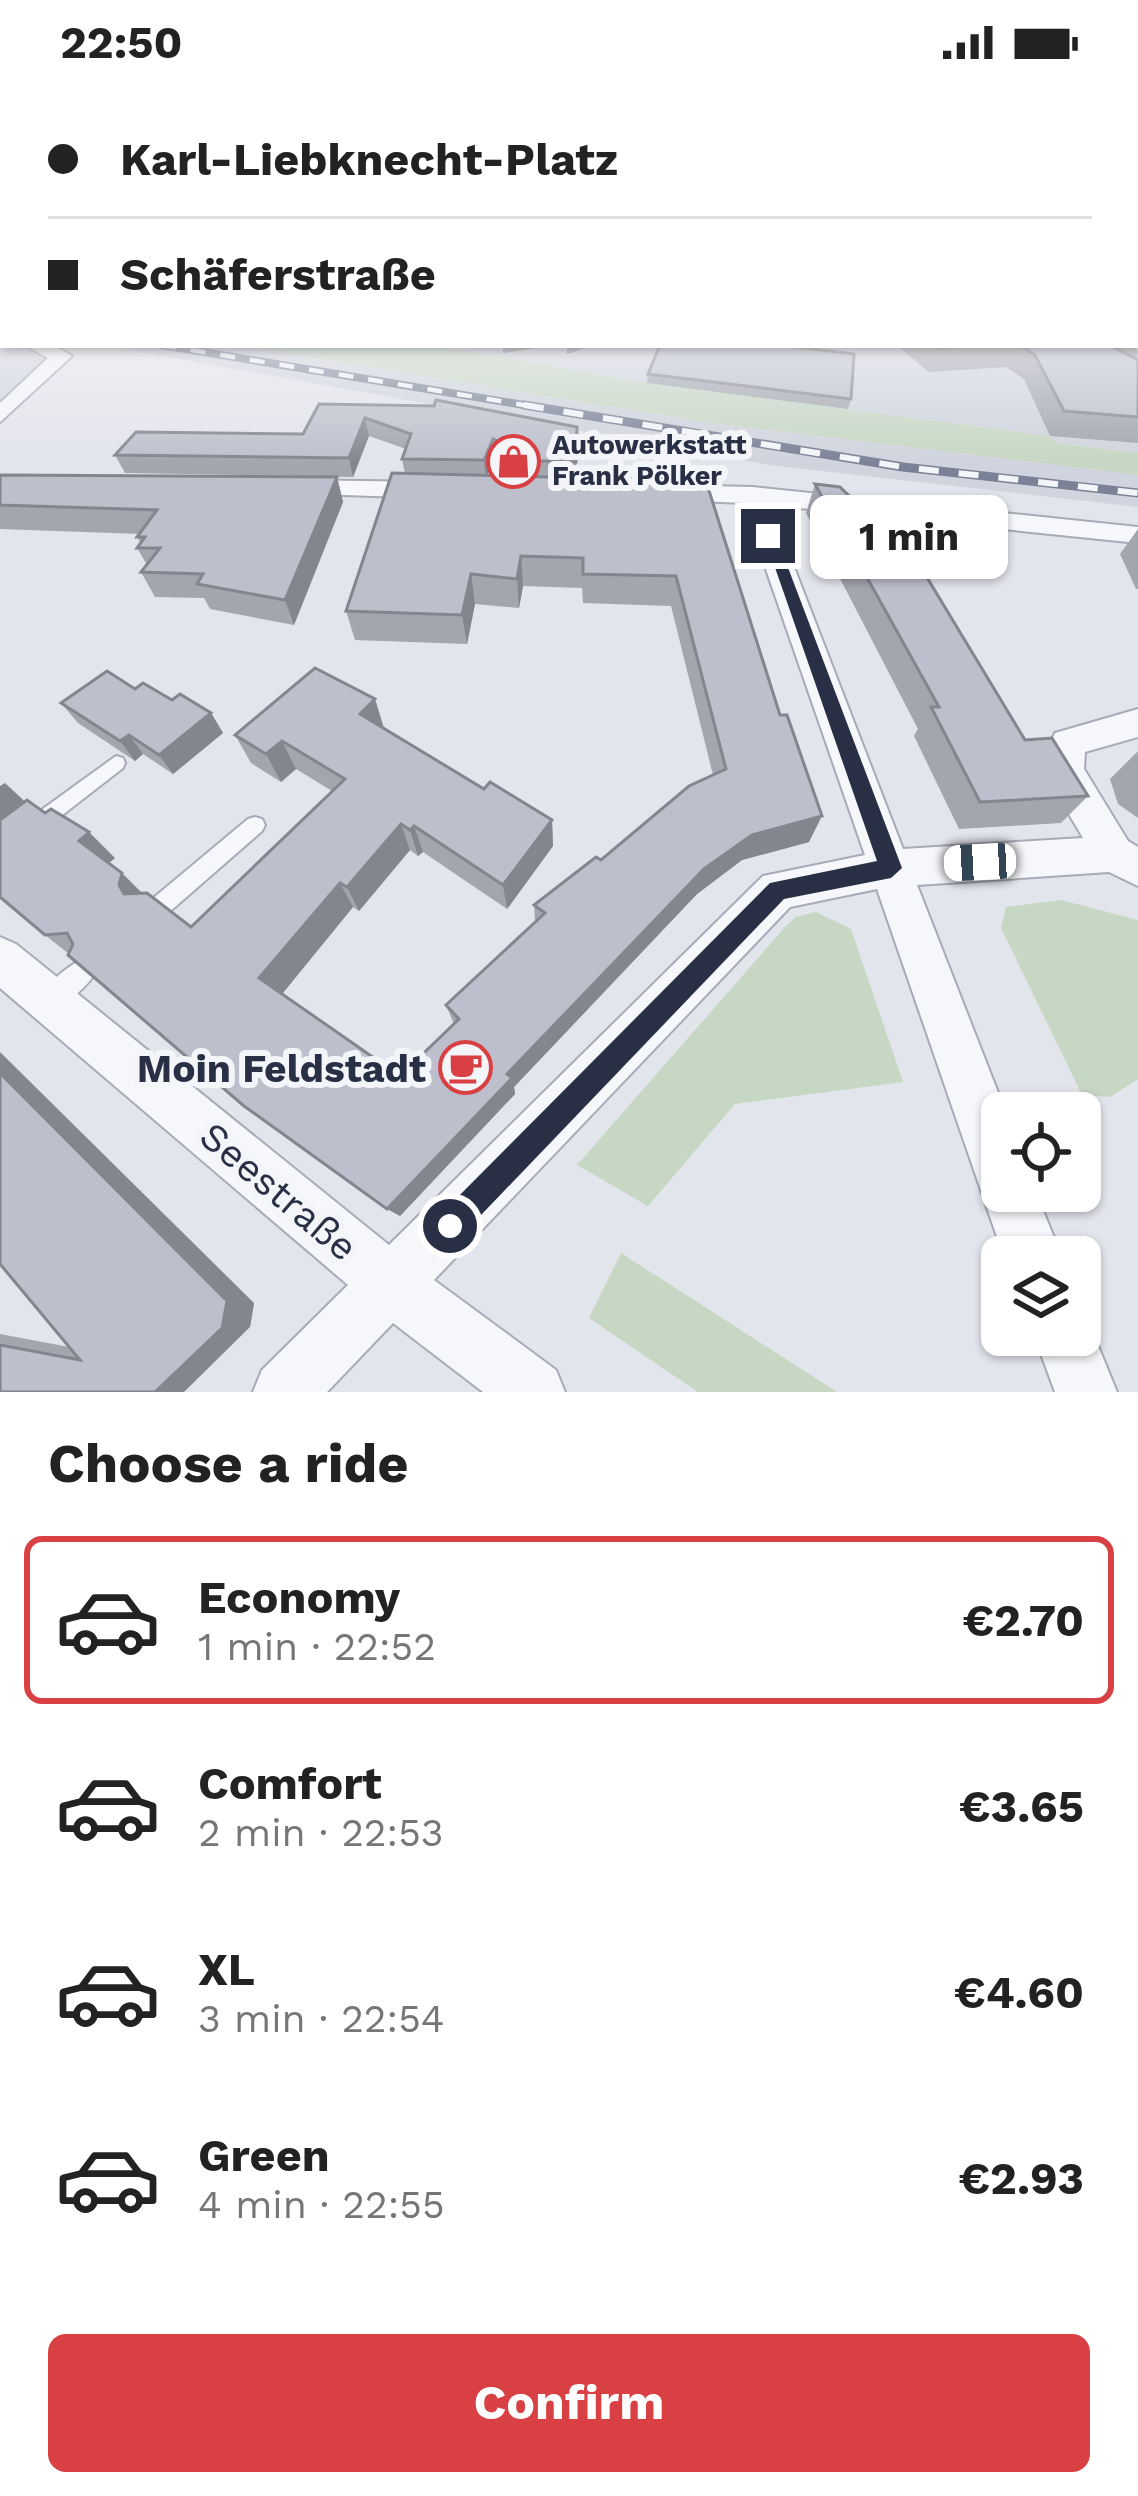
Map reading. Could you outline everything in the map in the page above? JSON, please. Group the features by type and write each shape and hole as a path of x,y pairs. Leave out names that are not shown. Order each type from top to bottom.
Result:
{"street":[{"path":"0,416 62,356 42,348"},
{"path":"257,488 471,491"},
{"path":"635,493 753,495 1138,535"},
{"path":"753,495 981,1115"},
{"path":"1126,861 1065,771 1068,742 1138,723"},
{"path":"284,1392 778,890 891,868 1126,861"},
{"name":"Seestraße","path":"32,981 392,1285 534,1392"},
{"path":"1072,1356 1086,1392"}],"lane":[{"path":"0,852 116,763"},
{"path":"159,907 255,825"}],"shaded area":[{"path":"0,348 59,351 0,406"},
{"path":"118,348 254,348 704,422 1138,475 1138,507 769,465"},
{"path":"449,348 1073,348 1138,384 1138,453 1055,443 1050,436 647,383"}],"green space":[{"path":"254,348 449,348 647,383 1051,436 1056,443 1138,453 1138,475 704,422"},
{"path":"1061,900 1138,920 1138,1079 1110,1097 1081,1092 1001,928 1006,907"},
{"path":"816,912 851,929 903,1082 735,1104 648,1206 577,1165 785,927 796,917"},
{"path":"621,1253 837,1392 698,1392 589,1318"}],"building":[{"path":"659,348 803,348 854,354 851,399 648,374"},
{"path":"1024,348 1115,348 1138,360 1138,417 1064,411 1035,355"},
{"path":"436,400 577,427 576,462 505,460 505,444 493,439 484,460 402,459 411,434 365,418 349,458 115,455 136,432 303,434 319,404 434,406"},
{"path":"392,473 706,481 780,715 787,715 822,816 752,835 704,869 507,1074 512,1078 387,1209 244,1106 68,955 73,944 67,933 45,935 0,897 0,820 27,800 45,813 51,809 89,832 79,841 122,873 119,885 124,894 147,893 191,927 345,779 282,741 266,754 235,735 315,668 375,699 360,714 484,789 490,782 552,820 503,885 414,826 410,830 401,824 347,887 340,883 259,978 400,1076 459,1019 446,1005 545,913 534,905 596,857 601,860 689,786 726,769 676,576 583,574 583,558 521,556 517,579 471,574 462,615 346,611"},
{"path":"0,475 337,477 285,600 197,584 203,574 141,572 160,548 137,548 145,537 137,537 157,510 0,505"},
{"path":"815,484 840,487 920,566 1025,740 1052,738 1088,796 980,802 931,707 939,707"},
{"path":"107,671 135,689 143,683 172,700 180,694 211,713 159,755 129,735 120,741 61,703"},
{"path":"0,1073 227,1301 222,1328 155,1392 0,1392 0,1345 80,1360 0,1264"}],"railway":[{"path":"179,348 542,408"},
{"path":"524,405 903,467 1138,493"}],"place":[{"name":"Autowerkstatt Frank Pölker","path":"513,461"},
{"name":"Moin Feldstadt","path":"465,1068"}],"route":[{"path":"450,1226 778,890 891,868 768,536"}]}
